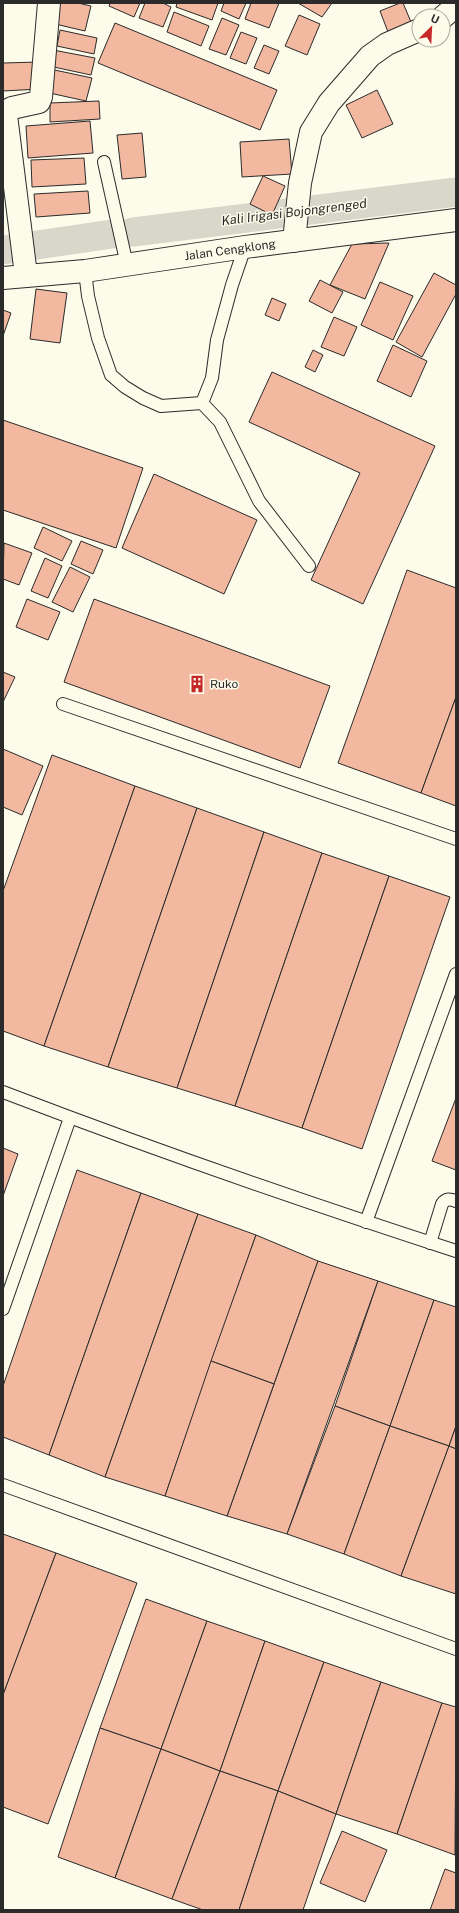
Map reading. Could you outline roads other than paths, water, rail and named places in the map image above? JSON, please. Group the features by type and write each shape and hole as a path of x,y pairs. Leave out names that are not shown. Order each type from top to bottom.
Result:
{"street":[{"path":"25,271 15,239 6,115 8,110 12,108 39,102 42,97 49,3"},
{"path":"296,222 305,155 311,132 329,103 370,56 387,44 411,34"},
{"name":"Jalan Cengklong","path":"3,278 25,271 85,271 245,247 296,222 456,220"}],"lane":[{"path":"104,162 127,265"},
{"path":"202,403 212,378 217,340 232,285 245,247"},
{"path":"85,271 88,296 98,338 111,375 125,387 143,398 161,406 202,403"},
{"path":"202,403 220,422 259,502 309,566"},
{"path":"63,704 456,839"},
{"path":"366,1222 456,974"},
{"path":"3,1092 70,1118 456,1252"},
{"path":"3,1309 70,1118"},
{"path":"430,1243 442,1204 445,1200 449,1199 456,1201"},
{"path":"3,1485 456,1649"}],"waterway":[{"name":"Kali Irigasi Bojongrenged","path":"133,232 456,192"},
{"name":"Kali Irigasi Bojongrenged","path":"3,250 112,234"}],"place":[{"name":"Ruko","path":"197,684"}]}
